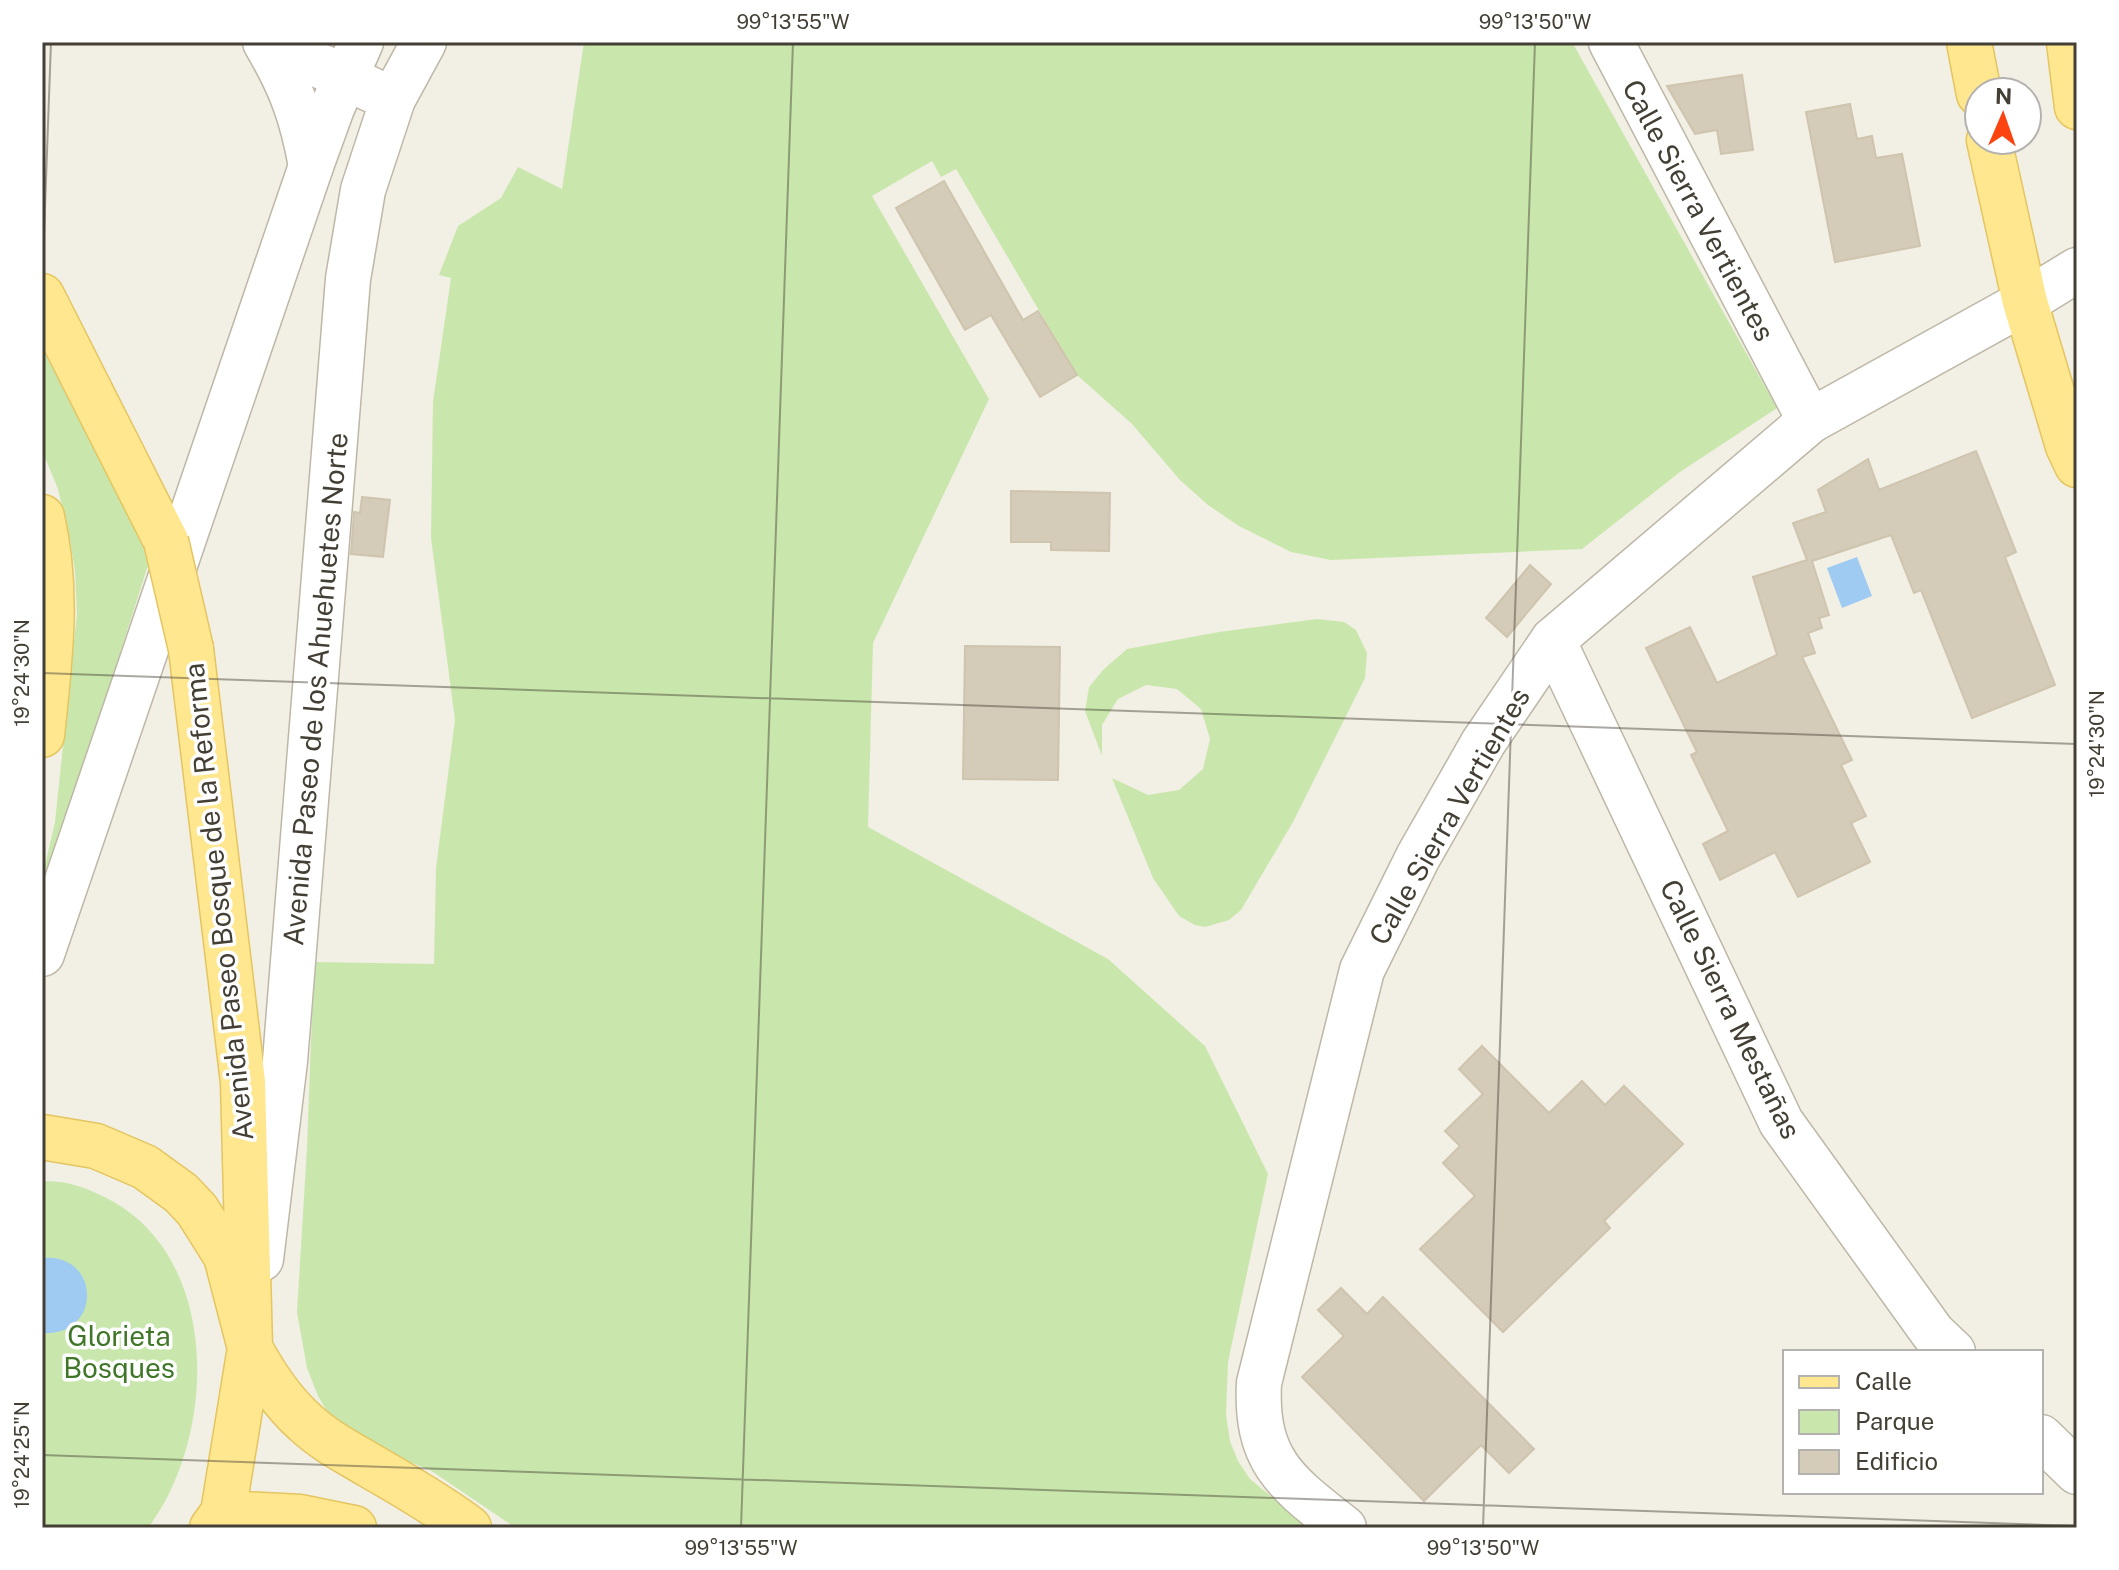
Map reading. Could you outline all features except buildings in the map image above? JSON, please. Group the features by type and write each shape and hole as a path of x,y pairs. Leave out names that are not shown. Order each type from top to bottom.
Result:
{"main road":[{"path":"1969,42 1976,76"},
{"path":"2069,42 2077,107"},
{"path":"1993,156 2025,302 2068,446 2077,465"},
{"name":"Avenida Paseo Bosque de la Reforma","path":"42,296 166,541 191,649 243,1082 250,1348 283,1400 307,1424 333,1444 469,1528"},
{"path":"42,517 53,573 54,613 42,735"},
{"path":"42,1137 96,1146 145,1167 181,1193 213,1232 226,1256 250,1348 217,1520 300,1517 354,1528"}],"street":[{"path":"267,42 353,60 393,99"},
{"path":"267,42 287,78 303,122 311,166"},
{"name":"Avenida Paseo de los Ahuehuetes Norte","path":"250,1348 285,1061 348,279 363,190 393,99 424,42"},
{"name":"Calle Sierra Vertientes","path":"1611,42 1810,421"},
{"path":"42,954 311,166 353,60"},
{"name":"Calle Sierra Vertientes","path":"1344,1528 1294,1488 1279,1471 1261,1429 1259,1383 1362,970 1418,857 1483,743 1553,640 1810,421 2077,270"},
{"name":"Calle Sierra Mestañas","path":"1553,640 1781,1122 1933,1333 1951,1350"},
{"path":"2043,1439 2077,1472"}],"green space":[{"path":"584,42 1572,42 1777,408 1680,472 1582,549 1331,560 1291,552 1239,526 1208,505 1180,480 1132,424 1077,375 956,169 941,177 932,161 872,196 989,399 873,643 868,827 1108,959 1205,1046 1268,1174 1228,1362 1226,1415 1230,1441 1250,1479 1309,1528 516,1528 430,1470 385,1453 333,1421 318,1396 307,1368 297,1312 314,962 434,964 436,868 455,720 431,538 433,402 451,278 439,275 458,226 501,198 518,167 562,189"},
{"path":"42,321 90,417 150,559 80,779 42,922 42,879 55,822 77,614 69,535 58,489 42,450"},
{"path":"1317,619 1344,622 1356,630 1367,653 1365,678 1293,822 1241,910 1229,920 1205,927 1195,925 1179,916 1153,878 1112,778 1148,795 1179,790 1203,769 1210,739 1201,709 1177,689 1146,685 1118,699 1102,725 1102,756 1085,711 1089,687 1127,649 1219,632"},
{"name":"Glorieta Bosques","path":"42,1181 70,1184 96,1193 112,1201 148,1229 174,1265 190,1308 197,1354 195,1401 187,1448 170,1491 148,1528 42,1528"}],"water":[{"path":"1857,557 1872,596 1842,608 1827,568"},
{"path":"42,1258 61,1260 75,1268 84,1280 87,1295 84,1309 76,1322 62,1331 42,1333"}]}
